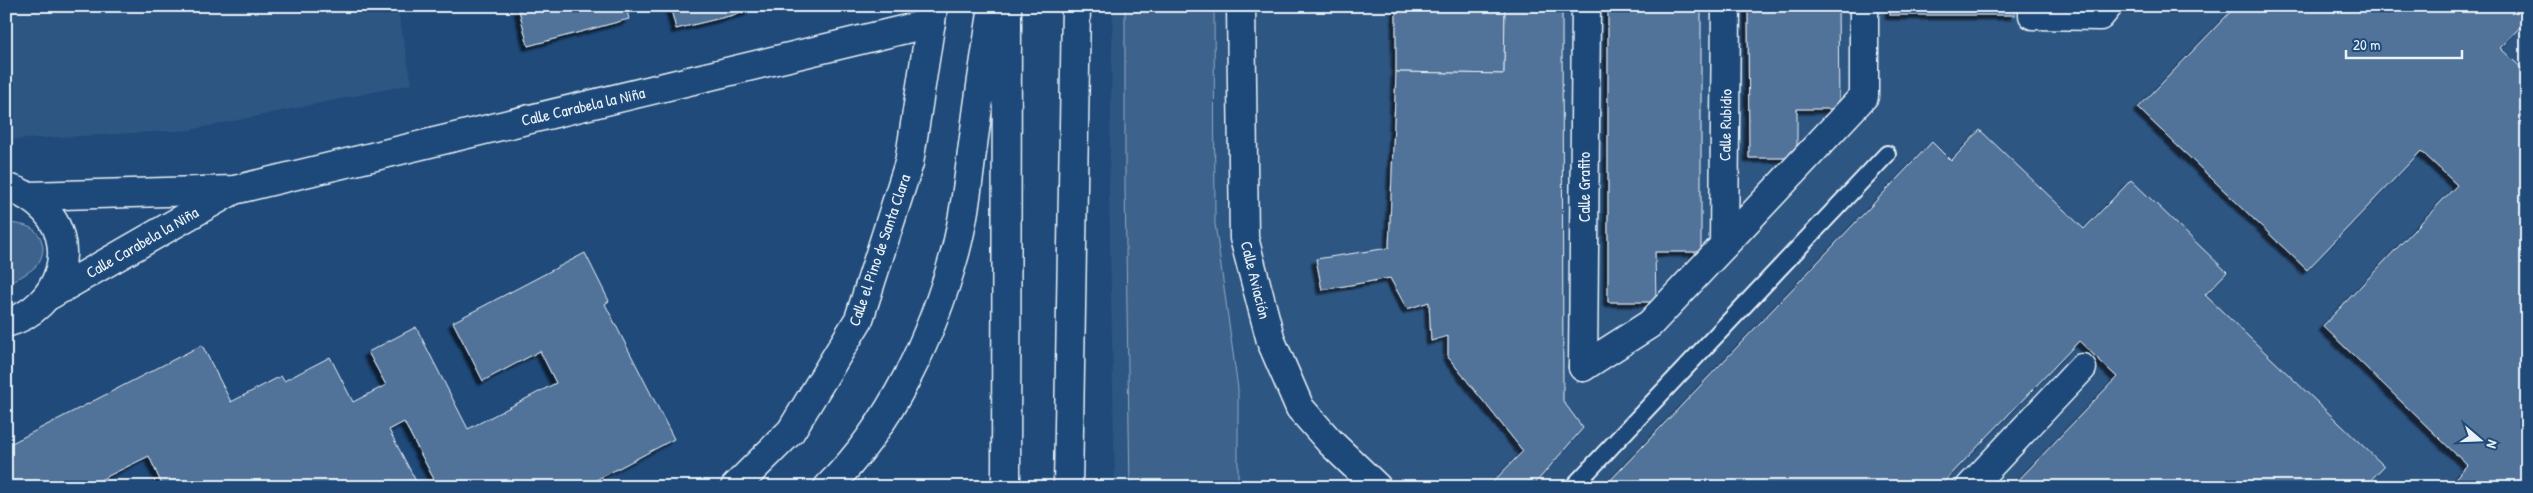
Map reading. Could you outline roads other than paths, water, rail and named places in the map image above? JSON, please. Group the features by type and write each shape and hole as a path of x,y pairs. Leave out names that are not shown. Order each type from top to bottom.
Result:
{"main road":[{"path":"828,487 848,467 892,405 920,348 941,296 955,252 971,175 993,6"},
{"path":"1006,487 1007,6"},
{"path":"1068,487 1076,6"},
{"name":"Calle Aviación","path":"1242,6 1244,238 1271,341 1300,408 1331,443 1376,487"},
{"name":"Calle Grafito","path":"1586,6 1583,367 1650,324 1724,245"},
{"name":"Calle Rubidio","path":"1724,245 1726,6"},
{"path":"1724,245 1864,96 1864,6"},
{"path":"2033,10 2100,16 2108,6"},
{"name":"Calle Carabela la Niña","path":"17,192 234,190 932,15"},
{"name":"Calle el Pino de Santa Clara","path":"735,487 791,431 859,319 909,163 932,15"},
{"name":"Calle Carabela la Niña","path":"50,295 234,190"},
{"path":"11,324 37,308 50,295 58,278 62,259 61,240 48,215 17,192"},
{"path":"1970,487 2082,368"}],"lane":[{"path":"1573,487 1887,154"}]}
